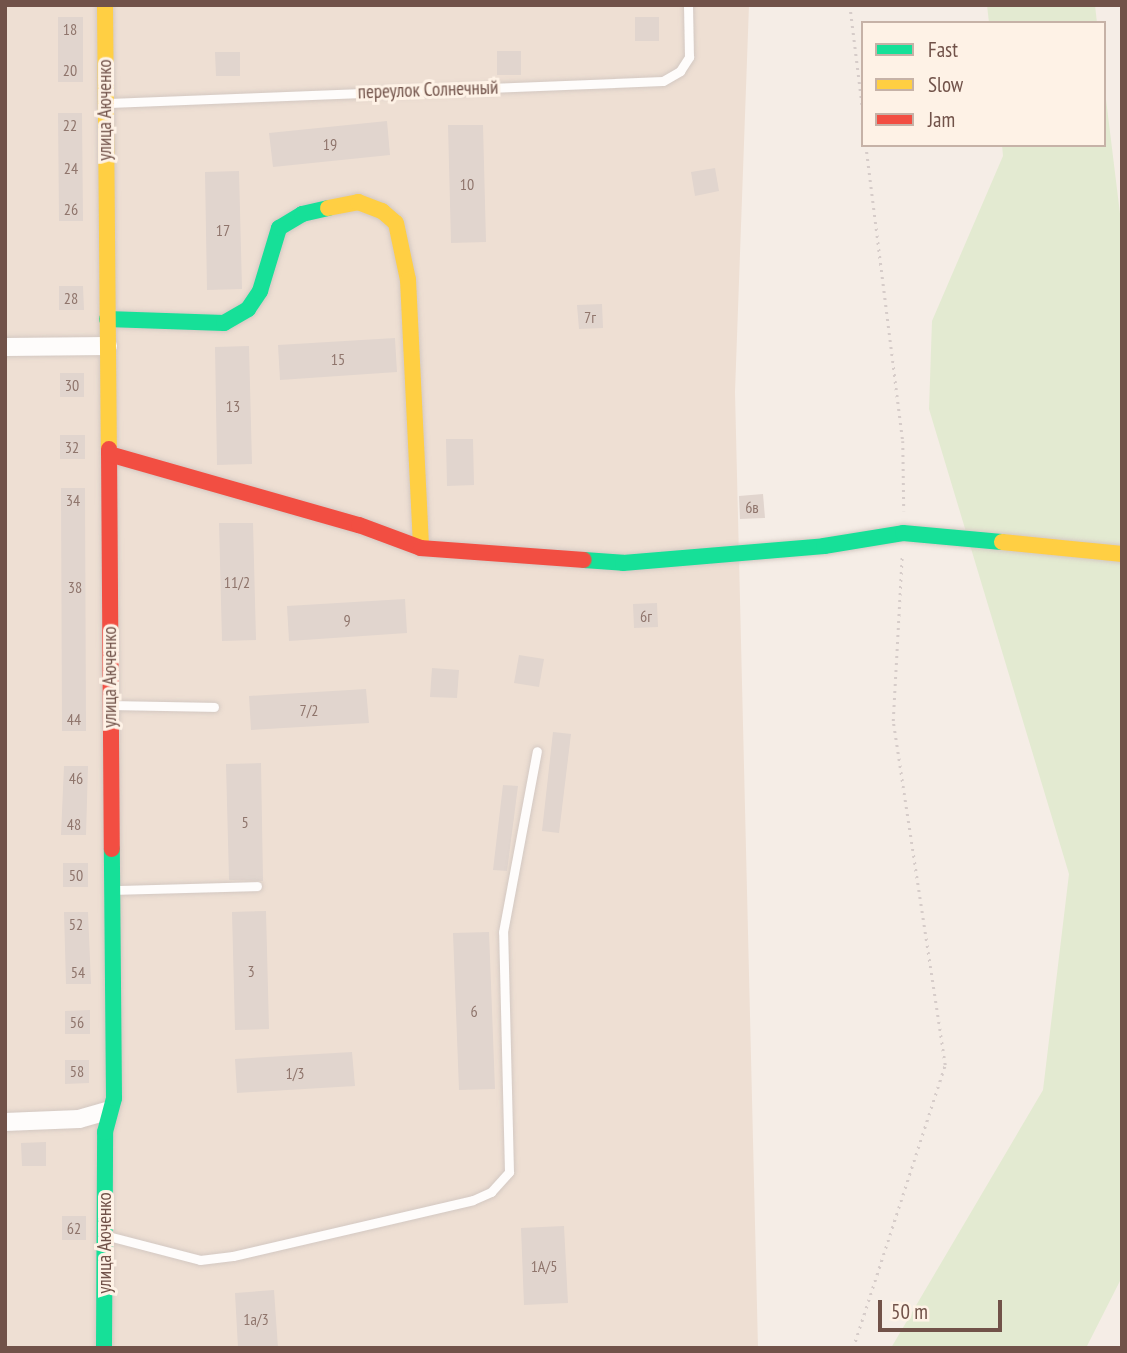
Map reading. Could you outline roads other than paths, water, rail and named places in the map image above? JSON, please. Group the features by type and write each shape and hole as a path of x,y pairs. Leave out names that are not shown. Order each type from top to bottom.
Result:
{"street":[{"name":"улица Аюченко","path":"104,5 114,1098 107,1111 104,1348"},
{"path":"107,319 224,323 248,309 260,291 267,256 279,228 302,214 358,202 382,211 396,223 408,280 421,548"},
{"path":"5,347 108,346"},
{"path":"109,454 359,525 421,548 623,563 824,546 903,533 1122,554"},
{"path":"5,1122 79,1119 107,1111"}],"lane":[{"name":"переулок Солнечный","path":"105,103 663,81 680,71 689,57 688,5"},
{"path":"110,705 214,707"},
{"path":"106,1235 200,1260 233,1256 491,1192 509,1172 503,932 537,751"},
{"path":"111,890 257,886"}]}
